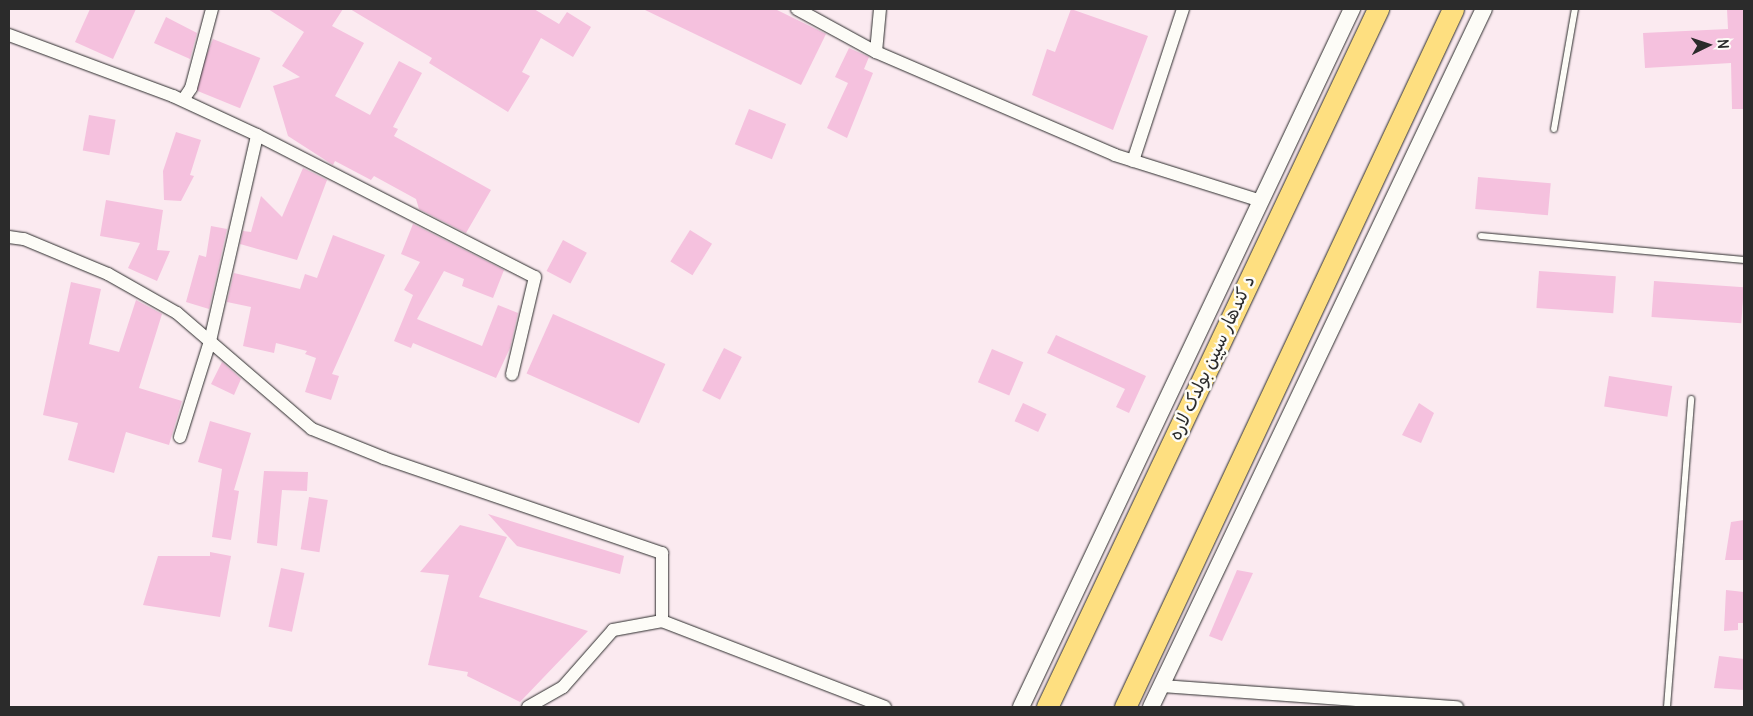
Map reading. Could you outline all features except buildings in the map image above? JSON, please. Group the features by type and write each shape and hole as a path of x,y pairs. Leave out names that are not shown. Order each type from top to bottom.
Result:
{"highway":[{"name":"د کندهار سپین بولدک لاره","path":"1047,707 1378,9"},
{"path":"1125,707 1453,9"}],"street":[{"path":"183,100 191,88 212,9"},
{"path":"797,9 876,52 1134,161 1261,201"},
{"path":"876,52 880,9"},
{"path":"1134,161 1183,9"},
{"path":"1020,707 1352,9"},
{"path":"1151,707 1484,9"},
{"path":"9,35 183,100 257,135 535,277 512,374"},
{"path":"180,437 210,341 257,135"},
{"path":"9,238 24,239 108,274 177,313 312,429 384,458 662,553 662,621"},
{"path":"528,707 563,687 613,630 662,621 885,707"},
{"path":"1161,686 1386,705 1457,707"}],"lane":[{"path":"1554,129 1576,9"},
{"path":"1481,236 1744,260"},
{"path":"1667,707 1691,399"}]}
